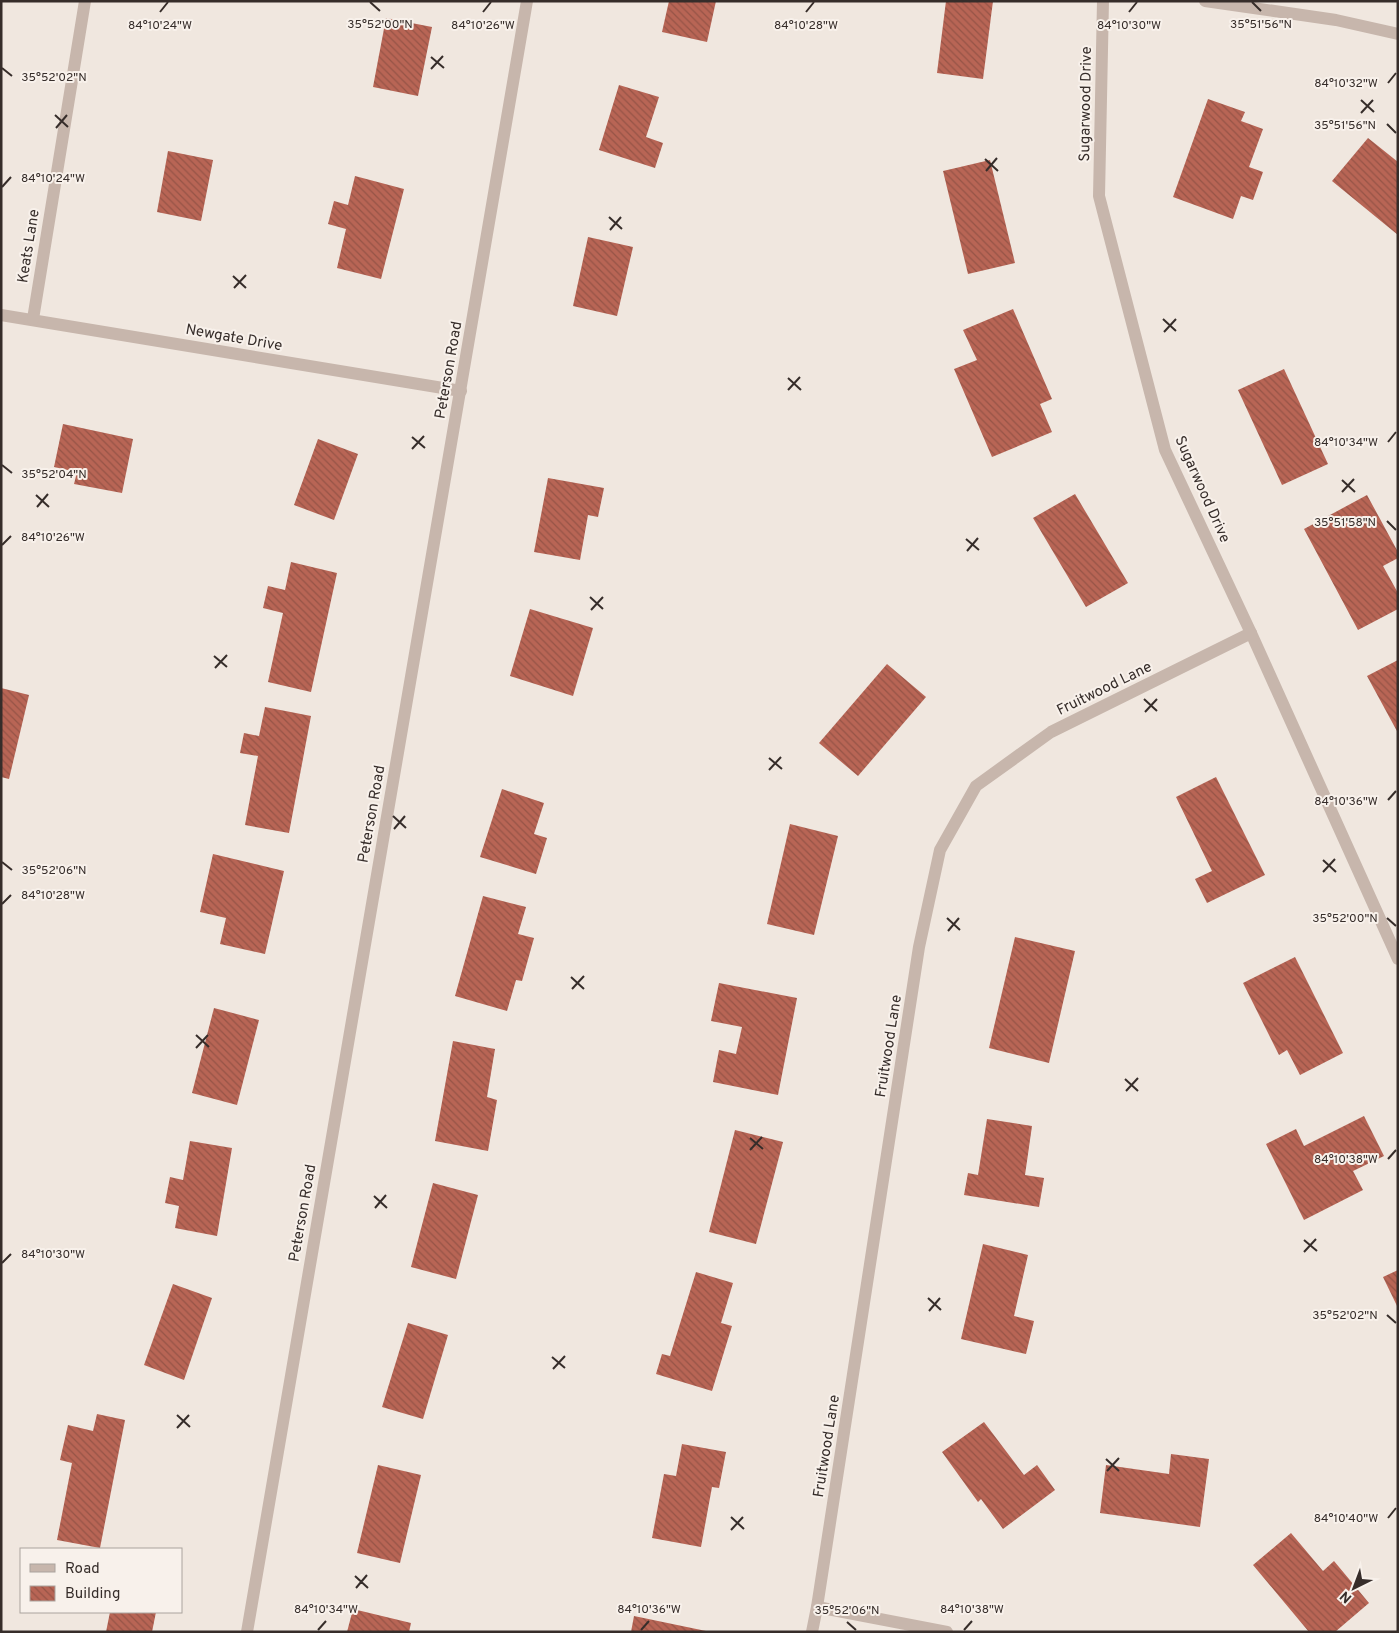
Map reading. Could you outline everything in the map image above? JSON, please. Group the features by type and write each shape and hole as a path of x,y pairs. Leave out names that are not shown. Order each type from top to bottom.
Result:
{"street":[{"name":"Keats Lane","path":"32,319 85,1"},
{"name":"Peterson Road","path":"247,1632 527,1"},
{"name":"Sugarwood Drive","path":"1103,1 1099,196 1165,450 1251,633 1398,959"},
{"path":"1205,1 1336,20 1398,34"},
{"name":"Newgate Drive","path":"1,315 461,391"},
{"name":"Fruitwood Lane","path":"812,1632 818,1607 920,947 940,850 976,786 1051,732 1251,633"},
{"path":"818,1607 947,1632"}],"building":[{"path":"669,1 716,1 707,42 662,32"},
{"path":"946,1 993,1 983,79 937,73"},
{"path":"386,18 432,27 418,96 373,87"},
{"path":"619,85 659,97 646,137 663,143 655,168 599,150"},
{"path":"1208,99 1245,112 1241,121 1263,129 1249,167 1263,172 1253,200 1241,196 1233,219 1173,197"},
{"path":"1368,138 1398,162 1398,235 1332,181"},
{"path":"168,151 213,160 201,221 157,212"},
{"path":"990,160 1015,263 968,274 943,171"},
{"path":"355,176 404,189 381,279 337,268 346,229 328,224 334,201 348,205"},
{"path":"588,237 633,247 617,316 573,306"},
{"path":"1013,309 1052,399 1040,404 1052,432 992,457 954,369 977,360 963,330"},
{"path":"1284,369 1328,464 1282,485 1238,390"},
{"path":"63,424 133,439 122,493 74,484 77,472 54,467"},
{"path":"318,439 358,454 334,520 294,505"},
{"path":"548,478 604,488 598,517 588,515 580,560 534,552"},
{"path":"1075,494 1128,583 1086,607 1033,518"},
{"path":"1367,495 1398,552 1398,558 1383,566 1398,593 1398,609 1358,630 1304,529"},
{"path":"291,562 337,573 311,692 268,682 283,613 263,608 268,586 285,590"},
{"path":"530,609 593,628 573,696 510,676"},
{"path":"1398,660 1398,733 1367,676"},
{"path":"887,664 926,697 858,776 819,743"},
{"path":"1,688 29,695 9,779 1,777"},
{"path":"265,707 311,716 289,833 245,825 258,756 240,753 244,733 259,736"},
{"path":"1216,777 1265,875 1207,903 1195,879 1212,871 1176,797"},
{"path":"502,789 544,803 534,834 547,838 536,874 480,857"},
{"path":"790,824 838,836 814,935 767,924"},
{"path":"213,854 284,871 265,954 220,944 226,918 200,912"},
{"path":"483,896 526,907 518,934 534,938 522,981 516,980 507,1011 455,996"},
{"path":"1015,937 1075,951 1049,1063 989,1048"},
{"path":"1295,957 1343,1053 1300,1075 1287,1050 1279,1055 1243,983"},
{"path":"719,983 797,998 778,1095 713,1082 719,1050 736,1054 742,1027 711,1021"},
{"path":"214,1008 259,1020 237,1105 192,1093"},
{"path":"453,1041 495,1049 487,1097 497,1100 488,1151 435,1141"},
{"path":"1364,1116 1384,1156 1353,1171 1363,1190 1304,1220 1266,1144 1296,1129 1304,1146"},
{"path":"987,1119 1032,1126 1025,1175 1044,1178 1039,1207 964,1195 968,1173 978,1175"},
{"path":"735,1130 783,1142 756,1244 709,1232"},
{"path":"190,1141 232,1148 217,1236 175,1228 179,1206 165,1203 170,1177 183,1180"},
{"path":"433,1183 478,1195 456,1279 411,1267"},
{"path":"983,1244 1028,1255 1014,1316 1034,1321 1026,1354 961,1339"},
{"path":"1398,1270 1398,1308 1383,1277"},
{"path":"696,1272 733,1283 721,1323 732,1326 712,1391 656,1374 662,1354 670,1356"},
{"path":"173,1284 212,1298 184,1380 144,1365"},
{"path":"408,1323 448,1335 423,1419 382,1407"},
{"path":"97,1414 125,1420 100,1548 57,1540 72,1463 60,1460 68,1425 93,1431"},
{"path":"984,1422 1024,1475 1037,1465 1055,1490 1003,1529 981,1499 978,1502 942,1452"},
{"path":"682,1444 726,1452 719,1488 712,1487 701,1547 652,1538 664,1474 676,1476"},
{"path":"1171,1454 1209,1459 1200,1527 1100,1513 1106,1465 1169,1474"},
{"path":"378,1465 421,1475 400,1563 357,1553"},
{"path":"1291,1533 1323,1571 1334,1561 1369,1603 1335,1632 1309,1632 1253,1565"},
{"path":"353,1609 411,1623 409,1632 347,1632"},
{"path":"110,1613 156,1613 152,1632 106,1632"},
{"path":"634,1616 706,1631 706,1632 631,1632"}]}
